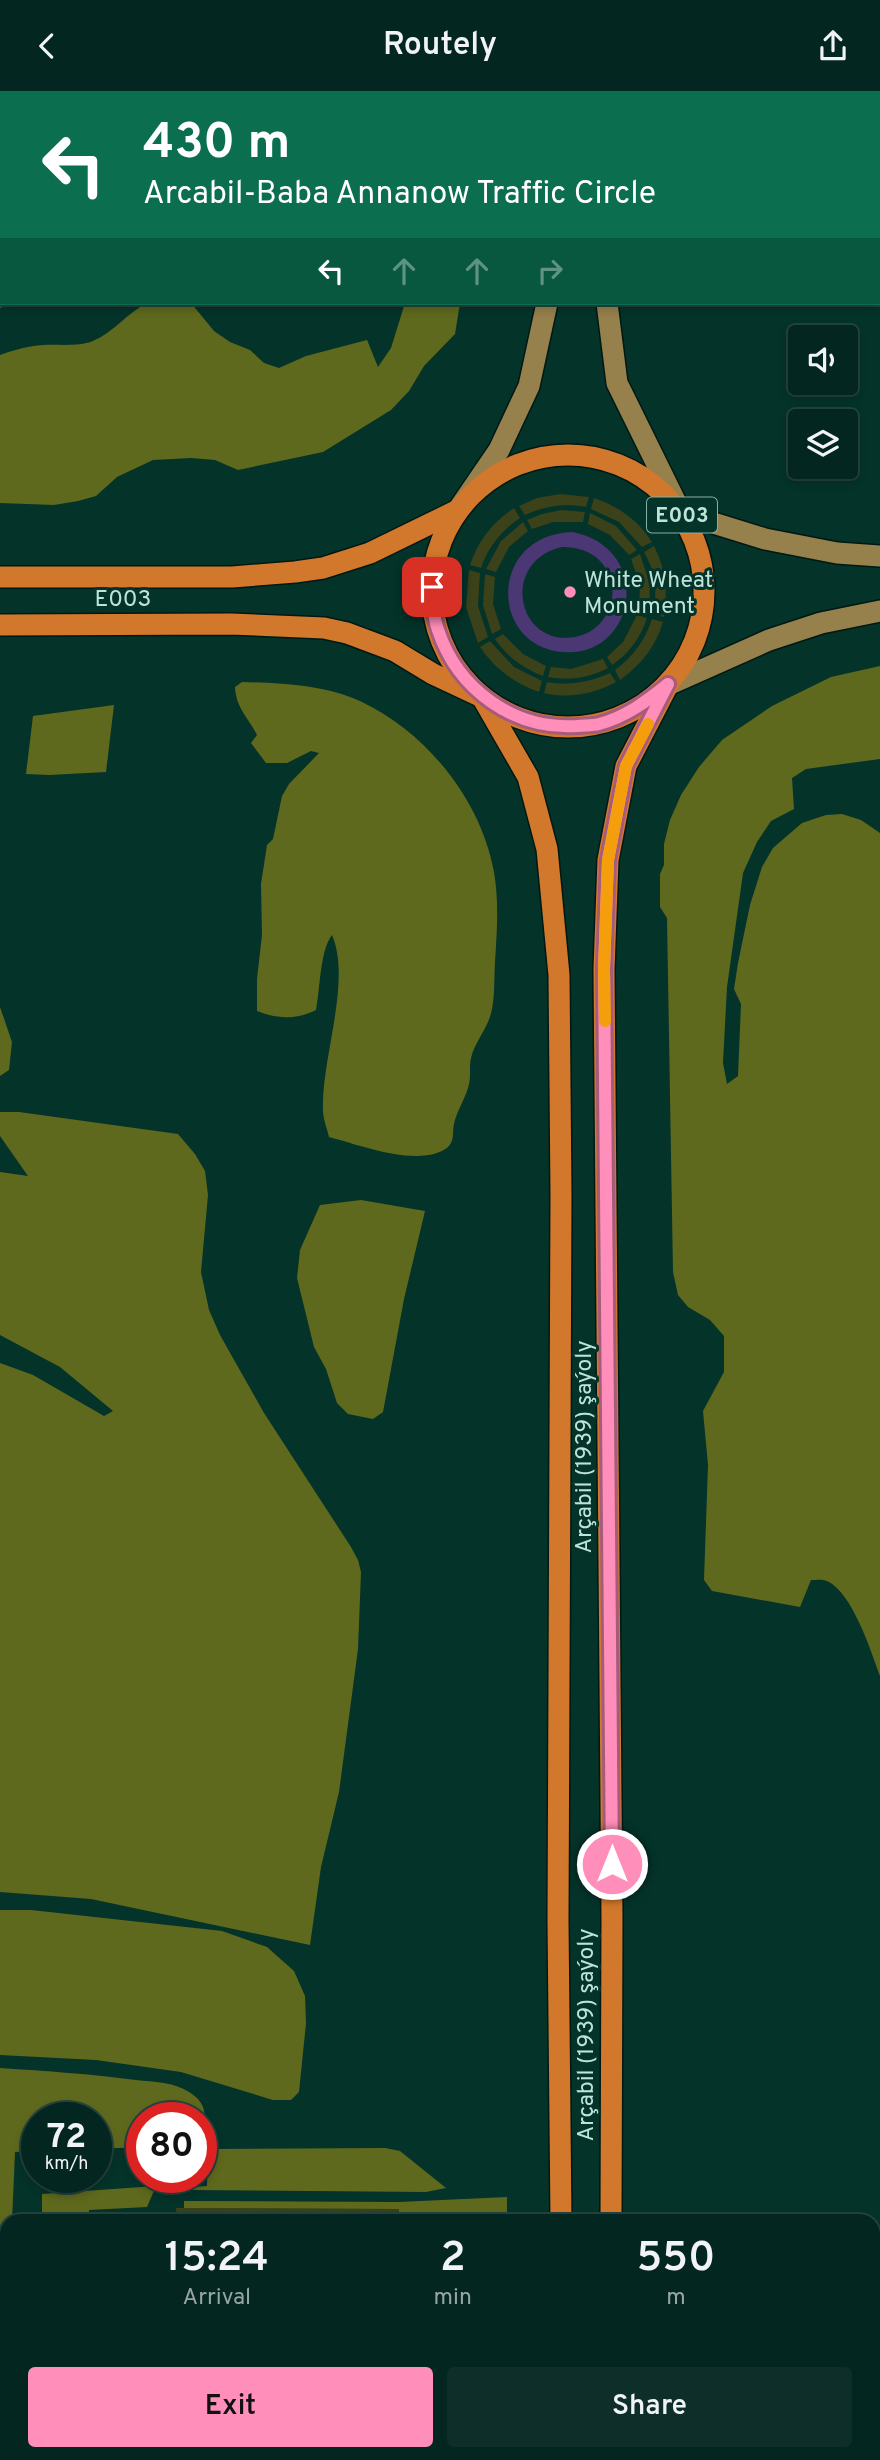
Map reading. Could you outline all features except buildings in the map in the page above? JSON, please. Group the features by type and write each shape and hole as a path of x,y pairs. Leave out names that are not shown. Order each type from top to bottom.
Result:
{"highway":[{"name":"E003","path":"0,625 231,624 324,628 395,650 433,674 482,697 517,718 557,727 598,725 636,710 668,684 690,654 702,619 705,582 698,546 681,513 651,481 613,461 570,453 527,459 488,479 458,510 439,547 432,587 433,601 437,629 454,666 482,697"},
{"name":"E003","path":"0,577 232,576 323,568 370,553 458,510"},
{"name":"Arçabil (1939) şaýoly","path":"611,2214 609,1431 604,969 608,860 626,766 668,684"},
{"name":"Arçabil (1939) şaýoly","path":"482,697 528,777 547,849 559,975 561,1195 558,1921 561,2214"}],"main road":[{"path":"458,510 499,450 529,386 547,305"},
{"path":"607,305 617,383 681,513 765,539 836,554 880,555"},
{"path":"668,684 769,640 821,623 880,611"}],"green space":[{"path":"144,305 193,305 214,331 230,342 250,350 264,363 279,368 306,356 367,340 378,367 391,348 404,305 460,305 455,334 424,366 409,391 391,410 323,452 238,470 215,460 153,460 117,477 96,496 54,505 0,503 0,355 32,346 87,343 107,333"},
{"path":"560,494 589,497 586,507 555,506 525,515 519,506 537,498"},
{"path":"594,498 627,515 652,542 642,547 619,522 591,509"},
{"path":"514,508 520,518 496,540 481,568 470,565 487,533 499,519"},
{"path":"561,510 585,512 583,522 553,522 532,529 527,520 542,514"},
{"path":"590,513 616,526 637,550 629,555 610,535 588,524"},
{"path":"523,522 528,531 509,547 496,572 486,569 501,541"},
{"path":"654,546 665,581 664,617 653,614 654,582 644,552"},
{"path":"640,554 650,584 649,613 639,610 640,585 631,559"},
{"path":"469,570 480,573 478,606 488,637 478,643 466,607"},
{"path":"485,574 495,577 493,604 501,629 492,634 483,605"},
{"path":"637,615 647,618 641,632 634,645 612,665 607,657 623,642"},
{"path":"652,619 663,622 652,647 635,668 620,680 615,670 638,647"},
{"path":"503,634 523,654 546,666 543,676 510,657 495,639"},
{"path":"490,641 514,667 542,681 539,692 513,680 492,662 480,647"},
{"path":"603,659 608,668 594,674 571,679 548,677 551,667 571,669"},
{"path":"880,666 880,759 806,769 792,778 794,809 771,821 757,842 743,873 727,987 723,1063 727,1084 738,1076 741,1004 734,989 750,905 762,867 773,848 802,823 826,815 842,814 861,820 880,833 880,1676 852,1609 845,1597 827,1581 811,1580 800,1607 712,1591 704,1580 708,1465 703,1411 724,1372 724,1336 710,1320 688,1307 678,1295 673,1272 667,918 660,907 660,874 664,865 664,844 670,820 681,795 699,767 722,740 772,706 831,677"},
{"path":"610,673 616,682 599,690 572,695 544,693 547,682 579,682"},
{"path":"242,682 318,688 348,696 386,715 429,750 464,795 477,819 487,845 497,894 493,1003 488,1022 471,1058 469,1084 455,1119 451,1143 435,1154 421,1156 389,1153 329,1137 323,1113 324,1090 339,975 332,935 325,950 316,1010 287,1017 257,1011 257,979 262,935 261,884 267,845 273,839 282,796 289,784 319,753 311,751 287,763 266,763 251,743 257,735 238,701 235,687"},
{"path":"114,705 106,772 26,774 33,716"},
{"path":"0,1007 12,1042 9,1070 0,1076"},
{"path":"0,1112 19,1112 178,1134 195,1154 205,1171 208,1195 201,1272 209,1310 264,1413 358,1560 361,1572 358,1649 339,1792 321,1867 310,1945 91,1899 0,1892 0,1363 33,1375 104,1416 113,1411 60,1367 0,1335 0,1172 28,1176 0,1136"},
{"path":"361,1200 425,1211 404,1299 383,1412 373,1419 348,1414 337,1403 326,1369 314,1347 297,1278 300,1250 320,1205"},
{"path":"0,1910 31,1910 222,1931 267,1947 294,1971 305,1996 306,2023 299,2092 291,2100 273,2100 181,2072 96,2060 0,2055"},
{"path":"0,2068 170,2084 198,2099 200,2102 126,2102 126,2148 112,2148 112,2102 21,2102 21,2152 15,2152 12,2214 0,2214"},
{"path":"385,2148 400,2151 446,2188 426,2192 217,2190 217,2149"},
{"path":"126,2188 126,2193 153,2193 147,2207 89,2210 89,2214 42,2214 42,2194 112,2193 112,2189"},
{"path":"507,2197 507,2214 399,2214 399,2209 184,2208 184,2201 399,2202"},
{"path":"176,2208 399,2209 399,2214 176,2214"}],"shaded area":[{"path":"573,532 599,542 616,559 625,579 626,601 620,622 606,639 587,650 562,652 538,645 521,631 511,611 508,590 513,569 525,551 545,537","holes":["562,547 590,553 606,568 611,581 612,599 605,616 594,629 575,637 555,637 539,629 529,617 523,601 523,584 530,568 542,555"]}],"slow traffic":[{"path":"605,1021 608,860 626,766 648,724"}],"place":[{"name":"White Wheat Monument","path":"570,592"}],"route":[{"path":"432,587 437,629 454,666 482,697 517,718 557,727 598,725 636,710 668,684 626,766 608,860 604,969 608,1179 612,1864"}]}
